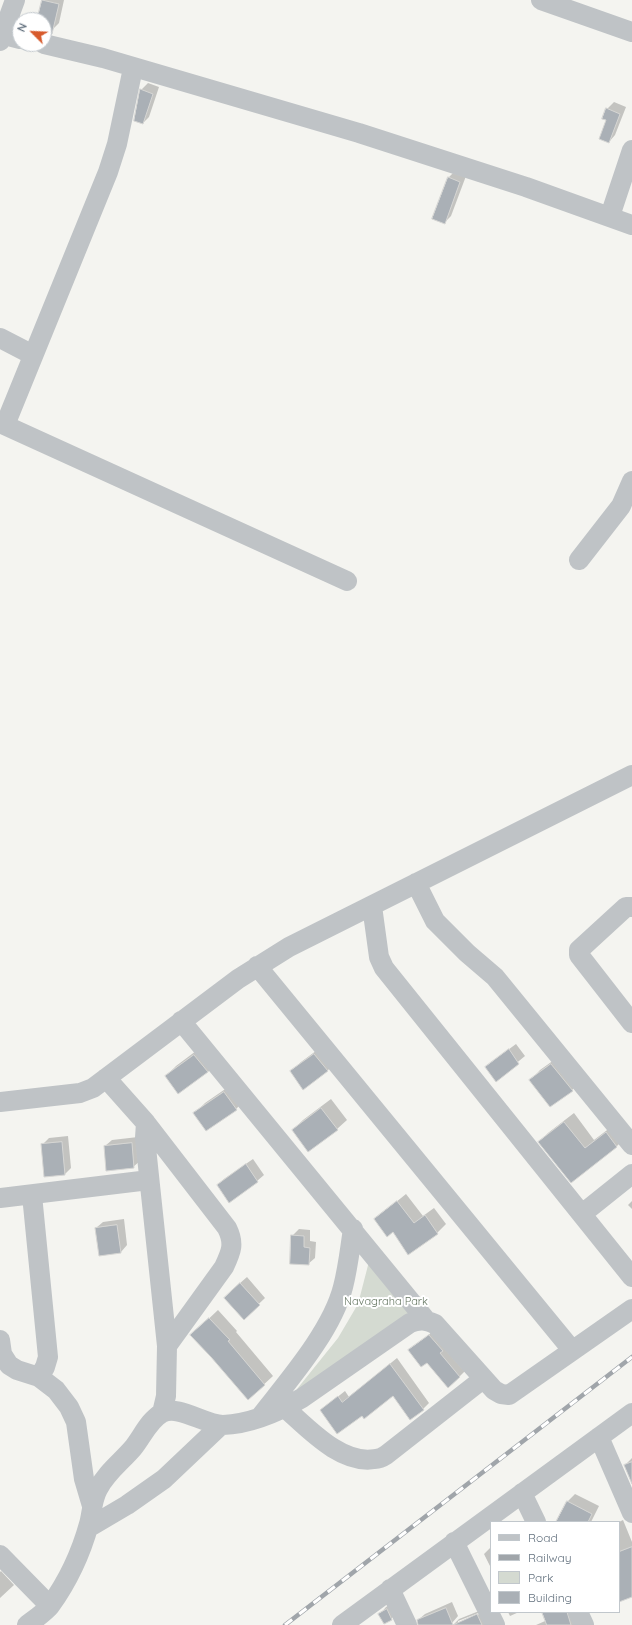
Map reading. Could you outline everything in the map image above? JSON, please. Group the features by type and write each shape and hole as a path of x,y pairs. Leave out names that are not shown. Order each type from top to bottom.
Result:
{"street":[{"path":"6,37 14,0"},
{"path":"541,0 632,32"},
{"path":"52,46 359,133 526,186 632,225"},
{"path":"133,68 117,144 108,172 33,355 2,424 347,581"},
{"path":"610,216 632,150"},
{"path":"0,338 33,355"},
{"path":"579,560 621,506 632,481"},
{"path":"0,1102 80,1093 94,1088 181,1021 257,966 289,947 632,775"},
{"path":"416,883 435,921 467,953 495,977 632,1145"},
{"path":"372,906 379,957 384,968 632,1277"},
{"path":"632,907 626,907 579,950 579,955 632,1023"},
{"path":"257,966 572,1350"},
{"path":"181,1021 426,1320"},
{"path":"106,1078 146,1123 227,1228 232,1244 230,1254 224,1267 167,1346"},
{"path":"146,1123 145,1138 167,1346 166,1396 162,1413"},
{"path":"582,1214 632,1174"},
{"path":"0,1198 149,1180"},
{"path":"32,1195 48,1357 45,1367 39,1377"},
{"path":"259,1419 301,1365 330,1318 343,1287 352,1229"},
{"path":"27,1625 50,1606 74,1566 88,1528 97,1490 104,1478 132,1448 155,1418 162,1413 168,1410 178,1411 221,1425 259,1419 285,1408 302,1398 410,1322 417,1320 426,1320 435,1324 494,1390 501,1394 509,1395 632,1309"},
{"path":"0,1340 2,1354 9,1365 17,1370 39,1377 56,1390 69,1407 76,1422 84,1479 92,1506"},
{"path":"285,1408 335,1450 364,1460 375,1459 386,1455 483,1379"},
{"path":"342,1625 454,1542 632,1414"},
{"path":"88,1528 128,1505 164,1479 221,1425"},
{"path":"599,1437 632,1513"},
{"path":"522,1493 536,1521"},
{"path":"454,1542 495,1625"},
{"path":"0,1555 50,1606"},
{"path":"390,1589 407,1625"},
{"path":"578,1613 584,1625"}],"green space":[{"name":"Navagraha Park","path":"373,1246 425,1306 302,1398 297,1389 338,1338 358,1304"}],"building":[{"path":"42,0 59,4 52,34 52,12 39,12"},
{"path":"140,89 153,94 143,124 134,121"},
{"path":"606,108 620,114 609,143 599,139 606,120 602,119"},
{"path":"448,177 460,182 445,224 432,219"},
{"path":"509,1049 519,1064 496,1082 485,1067"},
{"path":"314,1054 328,1071 303,1090 290,1071"},
{"path":"194,1055 208,1072 178,1094 165,1076"},
{"path":"551,1064 573,1091 550,1107 529,1080"},
{"path":"224,1092 237,1110 206,1131 193,1113"},
{"path":"321,1108 338,1130 308,1152 292,1130"},
{"path":"564,1122 585,1148 606,1132 617,1147 571,1183 538,1142"},
{"path":"62,1142 65,1175 44,1177 41,1144"},
{"path":"132,1143 134,1168 106,1171 104,1146"},
{"path":"246,1164 258,1182 229,1203 217,1185"},
{"path":"397,1201 414,1223 425,1215 438,1234 408,1255 393,1232 387,1237 374,1219"},
{"path":"117,1225 121,1253 99,1256 95,1228"},
{"path":"291,1235 304,1236 304,1247 310,1248 309,1265 290,1264"},
{"path":"240,1283 260,1305 244,1320 224,1298"},
{"path":"209,1318 230,1340 228,1341 265,1385 248,1400 190,1335"},
{"path":"429,1335 443,1351 440,1353 460,1377 448,1388 427,1363 421,1367 408,1350"},
{"path":"390,1364 424,1410 410,1420 393,1396 364,1419 362,1416 337,1434 320,1410 338,1396 342,1402"},
{"path":"632,1462 632,1484 624,1465"},
{"path":"567,1501 592,1514 588,1521 557,1521"},
{"path":"632,1547 632,1597 620,1602 620,1552"},
{"path":"446,1608 453,1625 418,1625 417,1620"},
{"path":"387,1609 392,1620 384,1624 378,1614"},
{"path":"542,1613 567,1613 571,1625 547,1625"},
{"path":"477,1614 482,1625 453,1625"}],"railway":[{"path":"285,1625 632,1357"}]}
